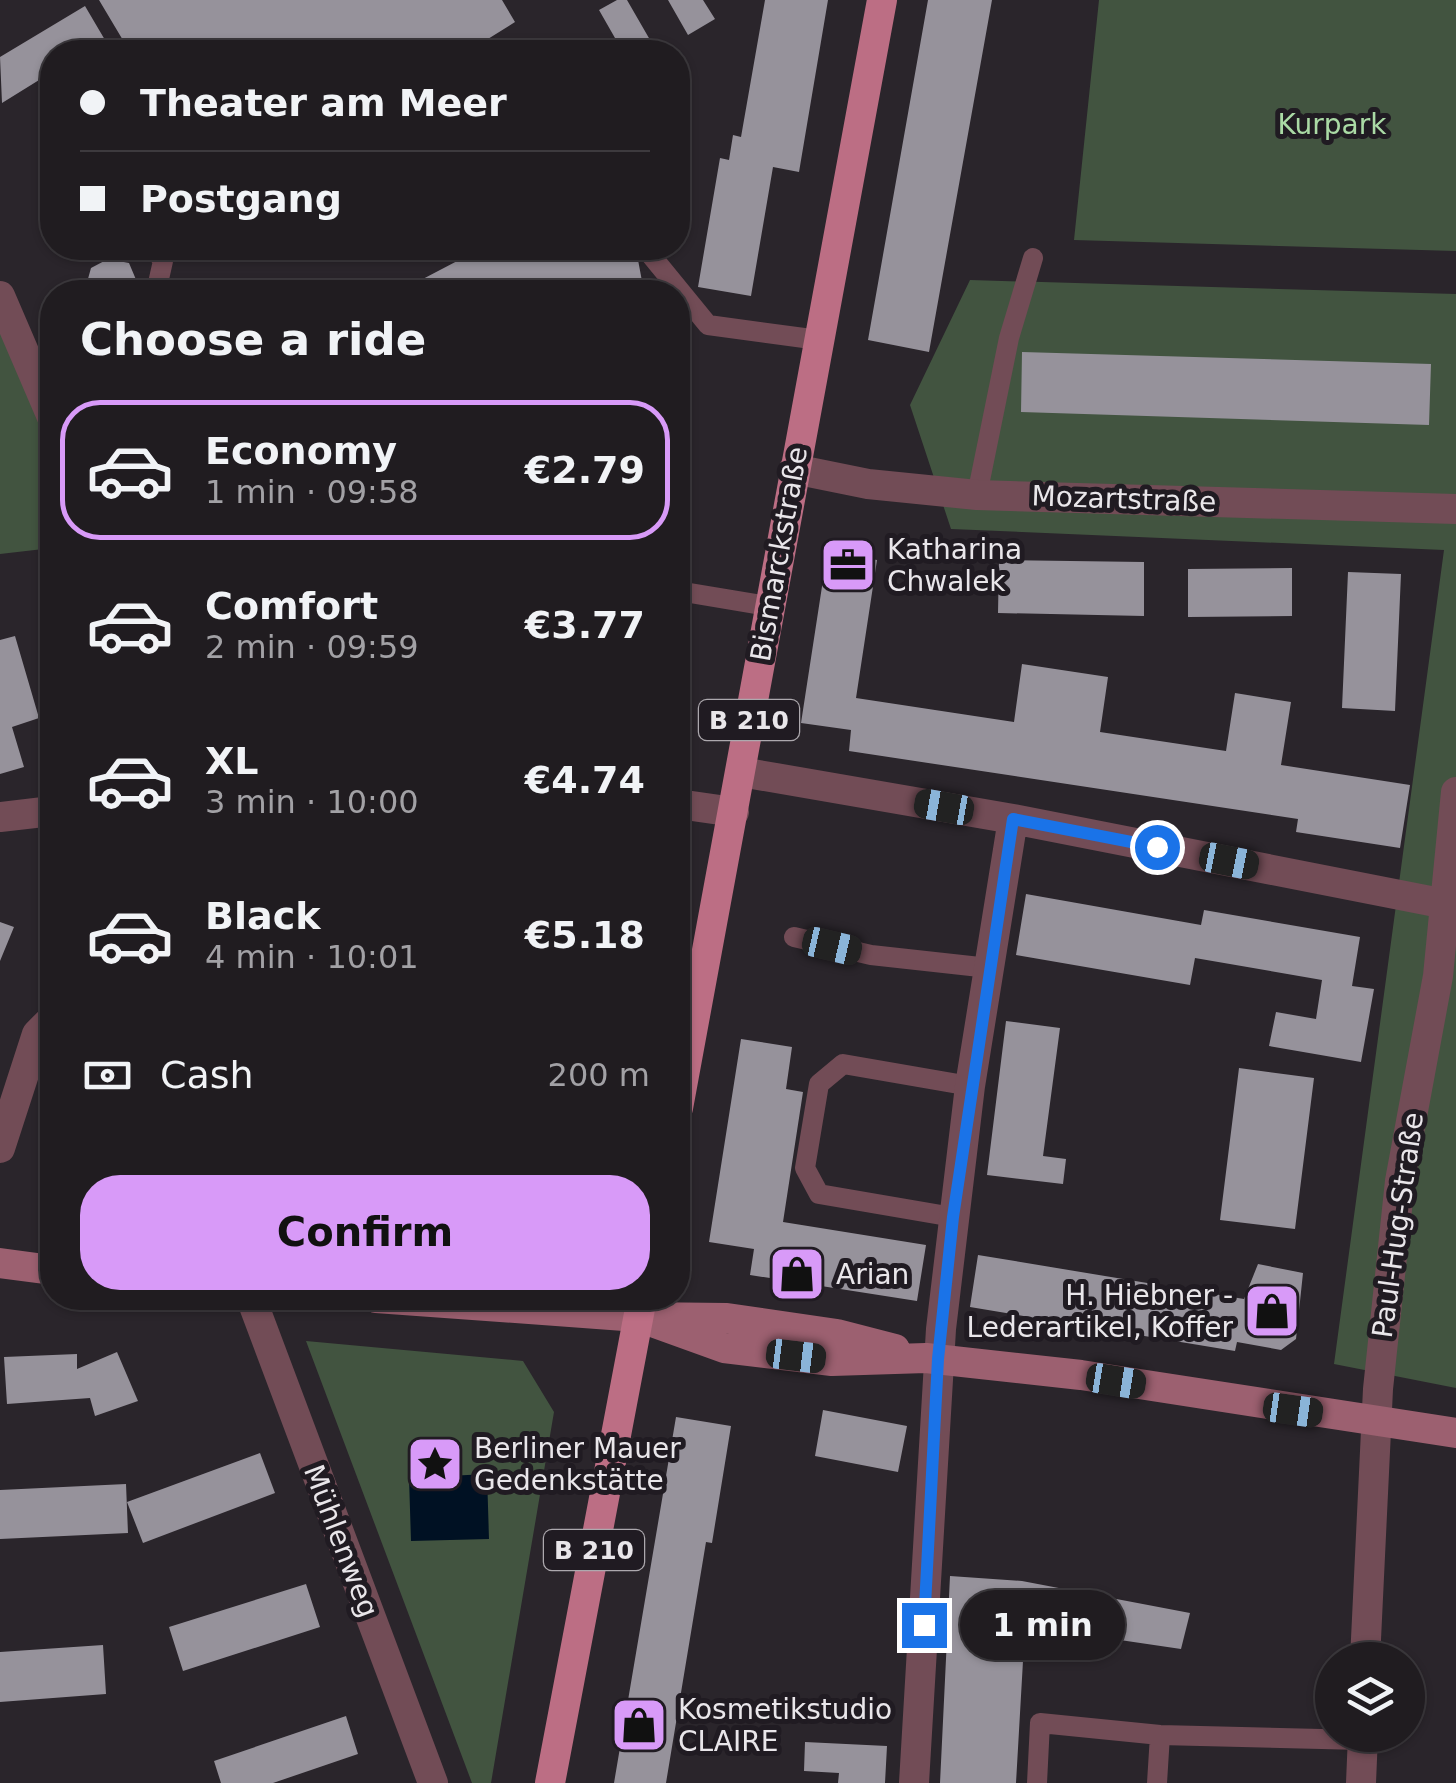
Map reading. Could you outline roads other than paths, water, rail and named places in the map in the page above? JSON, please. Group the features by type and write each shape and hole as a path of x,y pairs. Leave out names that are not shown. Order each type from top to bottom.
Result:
{"main road":[{"name":"Bismarckstraße","path":"690,1045 882,0"},
{"path":"0,1263 40,1268"},
{"name":"B 210","path":"550,1783 639,1310"},
{"path":"646,1310 724,1348 832,1361 932,1359 1081,1375 1456,1434"}],"street":[{"path":"0,296 40,370"},
{"name":"Mozartstraße","path":"794,470 868,484 977,495 1456,509"},
{"path":"741,772 1013,819 1451,905"},
{"name":"Paul-Hug-Straße","path":"1366,1642 1375,1421 1400,1181 1451,905 1456,792"},
{"path":"690,806 734,812"},
{"path":"0,817 40,812"},
{"path":"914,1783 932,1359 1013,819"},
{"path":"0,1148 40,1031"},
{"name":"Mühlenweg","path":"256,1310 433,1783"},
{"path":"1361,1783 1362,1752"}],"lane":[{"path":"977,495 1009,338 1033,258"},
{"path":"655,260 671,280"},
{"path":"690,303 708,325 819,340"},
{"path":"690,593 768,606"},
{"path":"794,937 870,955 988,968"},
{"path":"953,1217 819,1194 805,1168 819,1084 843,1064 970,1086"},
{"path":"1037,1783 1040,1723 1160,1735 1315,1737"},
{"path":"1156,1783 1160,1735"}],"water":[{"path":"487,1474 489,1539 411,1541 409,1478"}],"place":[{"name":"Katharina Chwalek","path":"848,565"},
{"name":"Arian","path":"797,1274"},
{"name":"H. Hiebner - Lederartikel, Koffer","path":"1272,1311"},
{"name":"Berliner Mauer Gedenkstätte","path":"435,1464"},
{"name":"Kosmetikstudio CLAIRE","path":"639,1725"}],"park label":[{"name":"Kurpark","path":"1332,124"}]}
